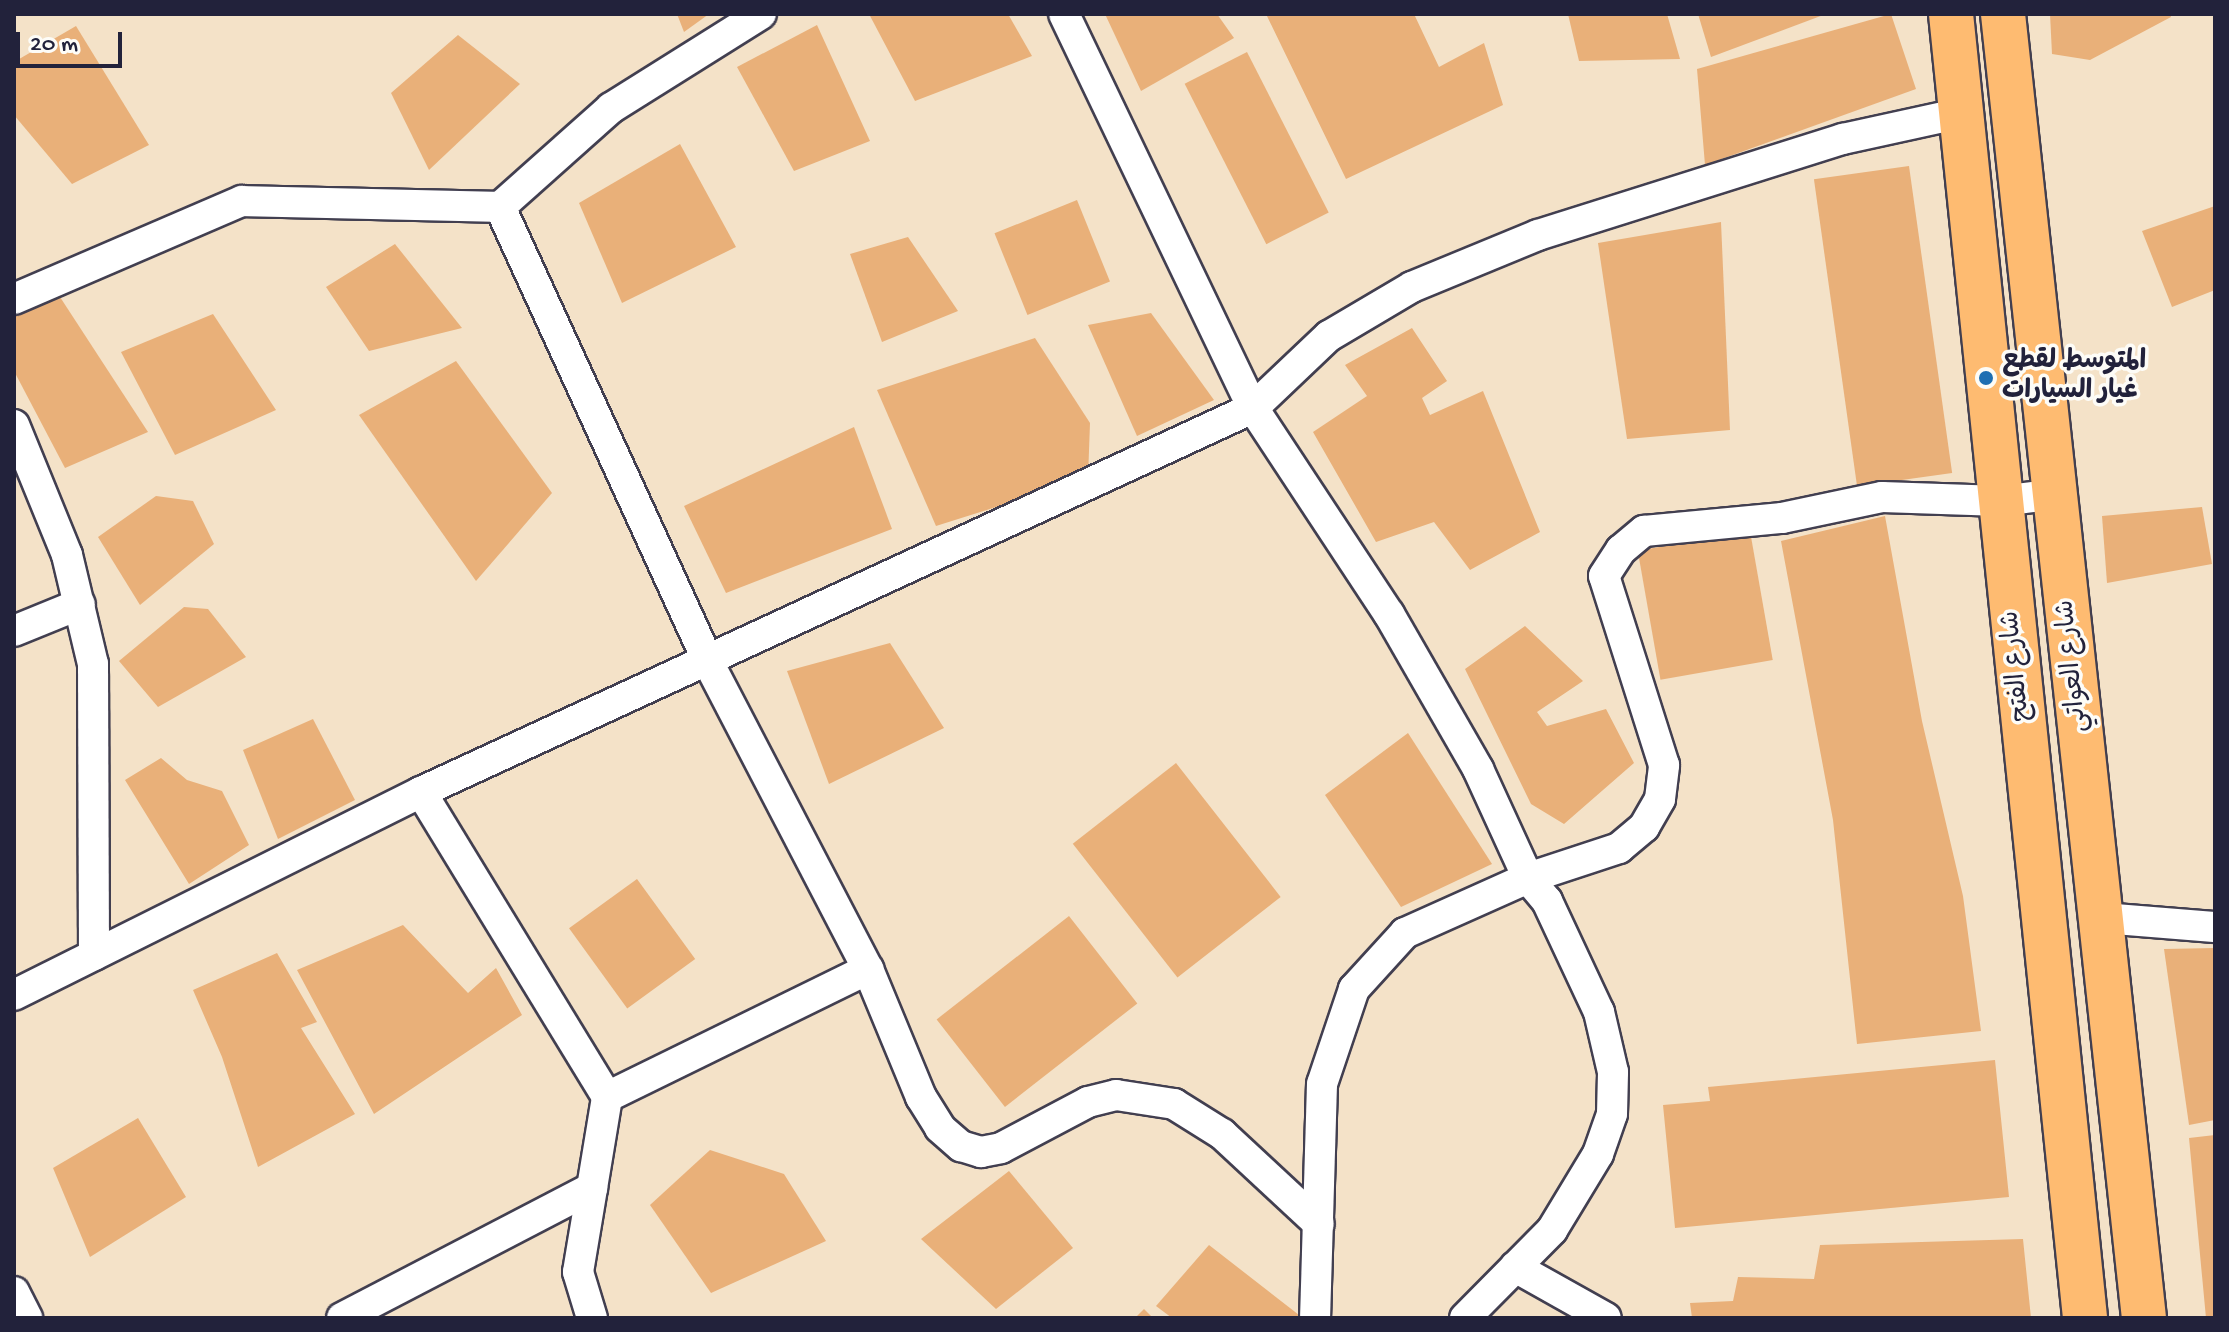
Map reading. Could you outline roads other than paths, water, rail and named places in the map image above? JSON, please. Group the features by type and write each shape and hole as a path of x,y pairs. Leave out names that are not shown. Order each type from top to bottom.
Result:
{"main road":[{"name":"شارع الفتح","path":"1951,14 2085,1318"},
{"name":"شارع العواتي","path":"2003,14 2144,1318"}],"street":[{"path":"14,299 242,201 500,207 611,108 761,14"},
{"path":"1064,14 1253,408 1389,614 1478,769 1528,878 1547,901 1599,1012 1613,1072 1612,1114 1577,1191 1552,1230 1465,1318"},
{"path":"14,995 421,792 1253,408 1329,336 1412,287 1538,235 1843,139 1961,113"},
{"path":"500,207 707,660 868,969 921,1097 940,1128 961,1146 981,1152 1001,1148 1088,1102 1116,1095 1174,1104 1222,1134 1319,1224"},
{"path":"14,425 67,555 93,664 94,955"},
{"path":"1315,1318 1322,1084 1354,989 1405,933 1528,878 1619,848 1644,827 1660,799 1664,765 1604,576 1621,550 1644,531 1782,518 1882,497 2001,501 2056,494"},
{"path":"14,631 80,604"},
{"path":"421,792 607,1097 578,1272 592,1318"},
{"path":"2102,918 2215,927"},
{"path":"607,1097 868,969"},
{"path":"342,1318 592,1188"},
{"path":"1515,1267 1606,1318"},
{"path":"14,1292 27,1318"}],"place":[{"name":"المتوسط لقطع غيار السيارات","path":"1986,378"}]}
